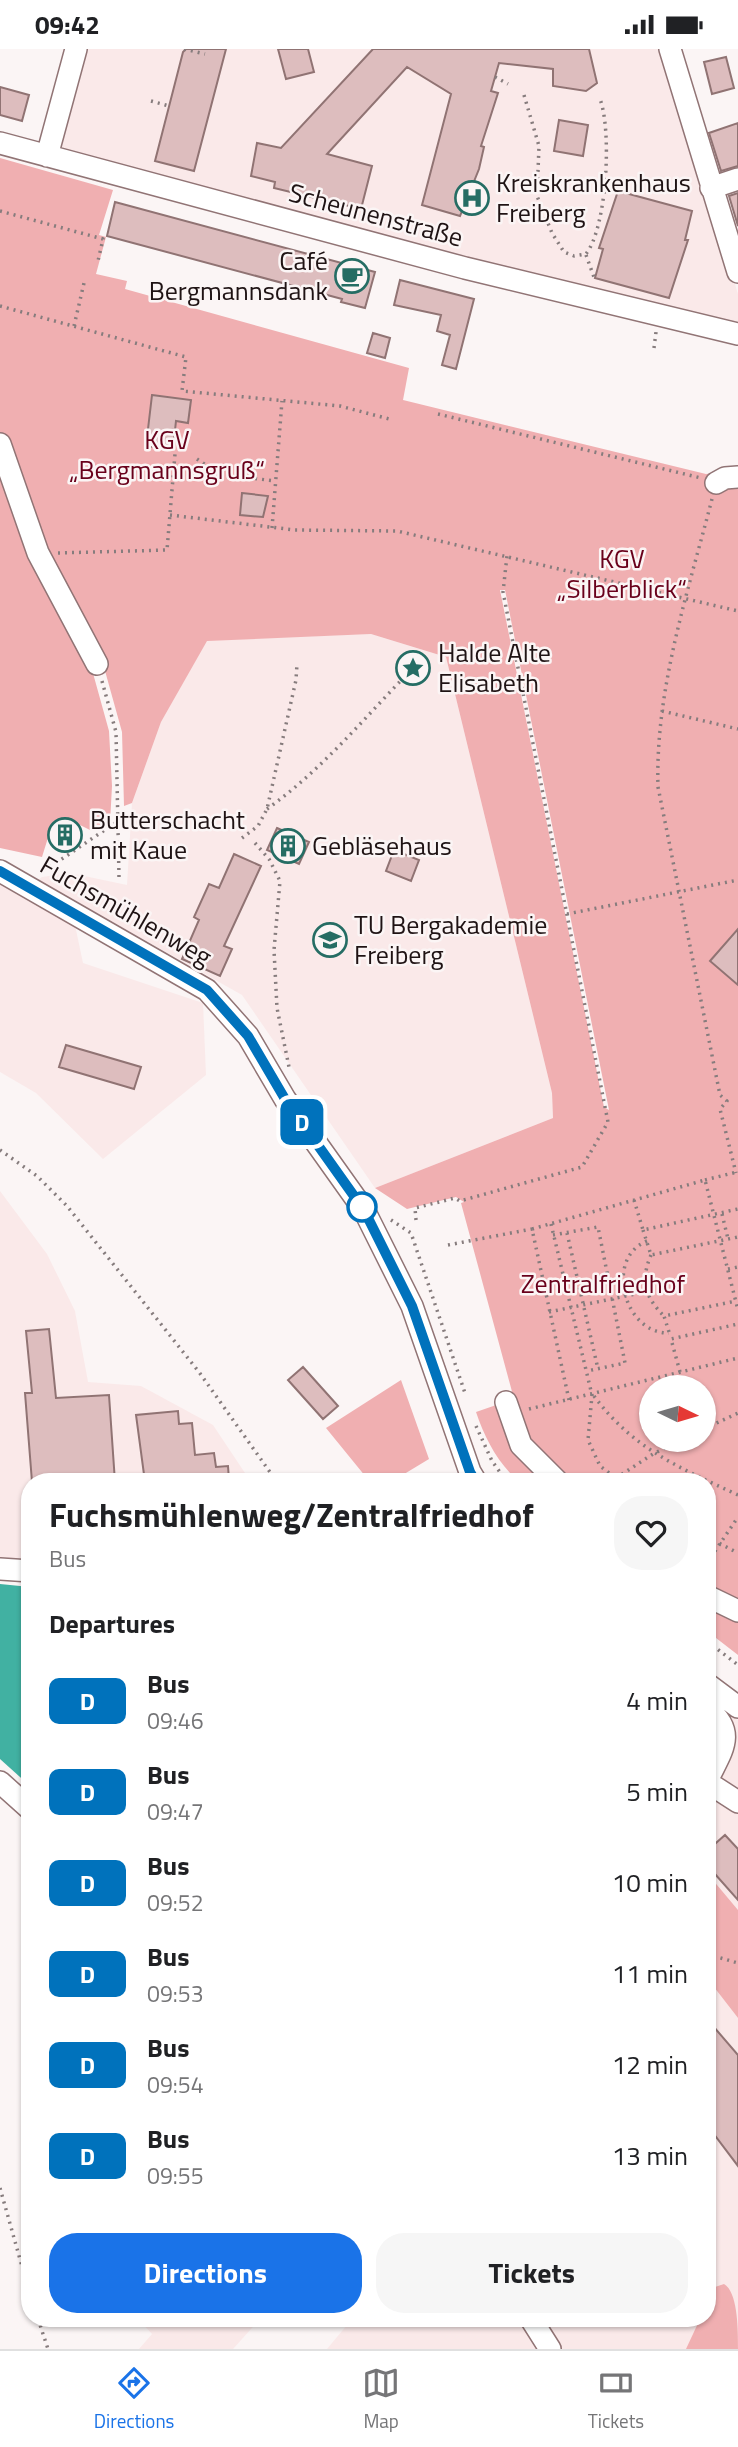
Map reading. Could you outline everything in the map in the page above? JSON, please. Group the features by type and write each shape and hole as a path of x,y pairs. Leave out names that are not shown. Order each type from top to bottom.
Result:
{"street":[{"path":"47,156 76,49"},
{"path":"670,49 738,272"},
{"name":"Scheunenstraße","path":"0,143 465,268 738,334"},
{"path":"711,188 738,179"},
{"path":"0,444 38,553 97,664"},
{"path":"716,483 725,478 738,477"},
{"name":"Fuchsmühlenweg","path":"0,871 207,990 248,1036 285,1099 364,1210 412,1306 471,1473"},
{"path":"508,1408 521,1445 549,1473"},
{"path":"0,1569 21,1570"},
{"path":"716,1600 738,1611"},
{"path":"716,1691 738,1707"},
{"path":"716,1716 726,1731 725,1743 716,1762"},
{"path":"0,1782 21,1801"},
{"path":"716,1788 738,1802"},
{"path":"536,2327 550,2349"}],"path":[{"path":"184,49 205,54"},
{"path":"495,77 508,84"},
{"path":"524,95 539,146 537,196 556,242 564,252 574,256 586,254 598,231 608,143 605,112 600,99"},
{"path":"151,101 169,106"},
{"path":"0,211 103,239 98,261"},
{"path":"74,326 84,282"},
{"path":"0,306 186,357 182,390 340,406 393,420"},
{"path":"272,527 282,401"},
{"path":"438,414 691,474 716,483 662,711 657,748 658,787 720,1095 727,1101 720,1109 737,1172 532,1229 448,1245"},
{"path":"38,553 167,550 175,454"},
{"path":"197,459 219,474 275,481"},
{"path":"170,515 330,533 397,531 738,611"},
{"path":"416,1220 415,1208 455,1198 460,1201 582,1167 608,1122 503,592 507,557"},
{"path":"97,664 116,732 119,877"},
{"path":"242,838 258,826 267,809 292,701 297,664"},
{"path":"267,809 294,790 322,764 413,668"},
{"path":"662,711 738,729"},
{"path":"50,867 118,821"},
{"path":"255,843 270,859 281,881 274,950 277,1008 291,1076"},
{"path":"567,913 738,880"},
{"path":"0,1150 54,1191 88,1230 199,1372 271,1473"},
{"path":"705,1180 738,1310"},
{"path":"634,1200 651,1255 645,1274 645,1292 664,1317 680,1373"},
{"path":"643,1230 738,1209"},
{"path":"722,1213 728,1239"},
{"path":"392,1221 411,1233 466,1397"},
{"path":"551,1224 592,1395 588,1440 600,1466 606,1473"},
{"path":"553,1235 598,1227 625,1363 587,1371"},
{"path":"532,1229 569,1399"},
{"path":"568,1233 598,1369"},
{"path":"651,1255 738,1237"},
{"path":"647,1241 633,1251 626,1267 624,1297 629,1308 644,1323 654,1330 669,1333"},
{"path":"728,1269 738,1266"},
{"path":"549,1312 645,1292"},
{"path":"664,1317 736,1301"},
{"path":"671,1339 738,1324"},
{"path":"508,1408 592,1395 738,1358"},
{"path":"592,1395 613,1423 653,1454 692,1473"},
{"path":"716,1423 738,1413"},
{"path":"474,1422 501,1473"},
{"path":"624,1473 653,1454"},
{"path":"716,1484 738,1495"},
{"path":"716,1551 738,1517"},
{"path":"716,1543 738,1553"},
{"path":"716,1648 738,1665"},
{"path":"716,1957 738,1963"},
{"path":"0,2188 21,2263"},
{"path":"40,2327 48,2349"}],"shaded area":[{"name":"Kreiskrankenhaus Freiberg","path":"88,49 666,49 682,114 738,294 738,324 600,292 59,152"},
{"name":"TU Bergakademie Freiberg","path":"371,634 446,657 552,1093 553,1118 375,1188 242,995 38,880 70,873 127,885 132,803 161,722 207,640"},
{"path":"0,883 75,925 83,963 203,1003 206,1075 103,1159 36,1093 0,1072"},
{"path":"0,1191 47,1254 75,1311 88,1382 141,1386 213,1425 245,1473 21,1473 21,1570 0,1569"},
{"path":"0,1584 21,1586 21,1778 0,1759"},
{"path":"716,1705 738,1720 738,1910 716,1884"},
{"path":"716,1990 738,2018 738,2349 327,2349 345,2327 716,2327"},
{"path":"145,2327 253,2327 233,2349 139,2349 152,2334"}],"green space":[{"path":"0,158 113,190 99,235 106,237 96,274 127,281 125,289 409,368 403,400 706,474 738,470 738,1655 716,1638 716,1473 511,1473 493,1450 476,1412 514,1399 461,1203 464,1202 456,1197 407,1209 375,1188 553,1118 552,1093 446,657 371,634 207,641 161,722 132,803 124,806 122,732 102,660 71,606 0,438","holes":["500,590 505,590 609,1110 604,1107"]},
{"path":"0,457 91,666 109,731 112,786 110,823 92,831 72,821 51,828 42,857 0,848"},
{"path":"401,1380 429,1459 406,1473 363,1473 326,1428"},
{"path":"716,1884 738,1910 738,2018 716,1990"},
{"path":"724,2284 729,2288 735,2303 738,2349 686,2349 696,2327 716,2327 716,2287"}],"building":[{"path":"186,49 226,49 194,171 155,161"},
{"path":"278,49 308,49 314,72 286,79"},
{"path":"373,49 589,49 597,83 586,91 553,86 553,69 499,63 491,91 498,93 481,146 484,147 479,169 460,216 422,205 451,94 407,67 327,154 372,166 361,209 274,188 275,182 251,176 257,143 281,148"},
{"path":"726,57 734,88 712,94 704,62"},
{"path":"0,87 29,95 22,121 0,115"},
{"path":"559,120 588,125 583,156 554,151"},
{"path":"738,123 738,166 721,171 709,133"},
{"path":"618,191 692,211 685,240 688,240 669,298 595,278 603,249 599,248"},
{"path":"738,193 738,226 729,196"},
{"path":"115,202 375,272 365,308 341,302 342,299 107,236"},
{"path":"400,280 474,299 456,369 442,365 450,335 437,331 441,315 394,305"},
{"path":"373,333 390,338 385,358 367,353"},
{"path":"152,395 191,400 188,423 176,421 173,449 146,446"},
{"path":"242,493 268,496 263,517 240,515"},
{"name":"Gebläsehaus","path":"277,828 309,842 299,864 267,850"},
{"path":"394,850 419,860 411,881 386,871"},
{"path":"234,854 261,866 224,946 232,949 220,976 182,959 199,920 194,917 209,884 219,888"},
{"path":"738,929 738,985 710,961"},
{"path":"66,1045 141,1067 134,1089 59,1067"},
{"path":"49,1329 56,1398 109,1395 114,1473 31,1473 25,1393 32,1393 26,1331"},
{"path":"303,1367 338,1406 323,1419 288,1380"},
{"path":"178,1411 179,1424 192,1423 195,1455 214,1453 216,1467 228,1466 228,1473 144,1473 136,1415"},
{"path":"725,1835 738,1849 738,1900 716,1875 716,1843"},
{"path":"716,2029 738,2055 738,2166 716,2137"}],"bus line":[{"name":"D","path":"0,871 207,990 248,1036 285,1099 364,1210 412,1306 432,1356 471,1473"}],"place":[{"name":"Kreiskrankenhaus Freiberg","path":"472,198"},
{"name":"Café Bergmannsdank","path":"352,276"},
{"name":"Halde Alte Elisabeth","path":"413,668"},
{"name":"Butterschacht mit Kaue","path":"65,835"},
{"name":"Gebläsehaus","path":"288,846"},
{"name":"TU Bergakademie Freiberg","path":"330,940"}],"park label":[{"name":"KGV „Bergmannsgruß“","path":"167,454"},
{"name":"KGV „Silberblick“","path":"622,574"},
{"name":"Zentralfriedhof","path":"603,1284"}]}
